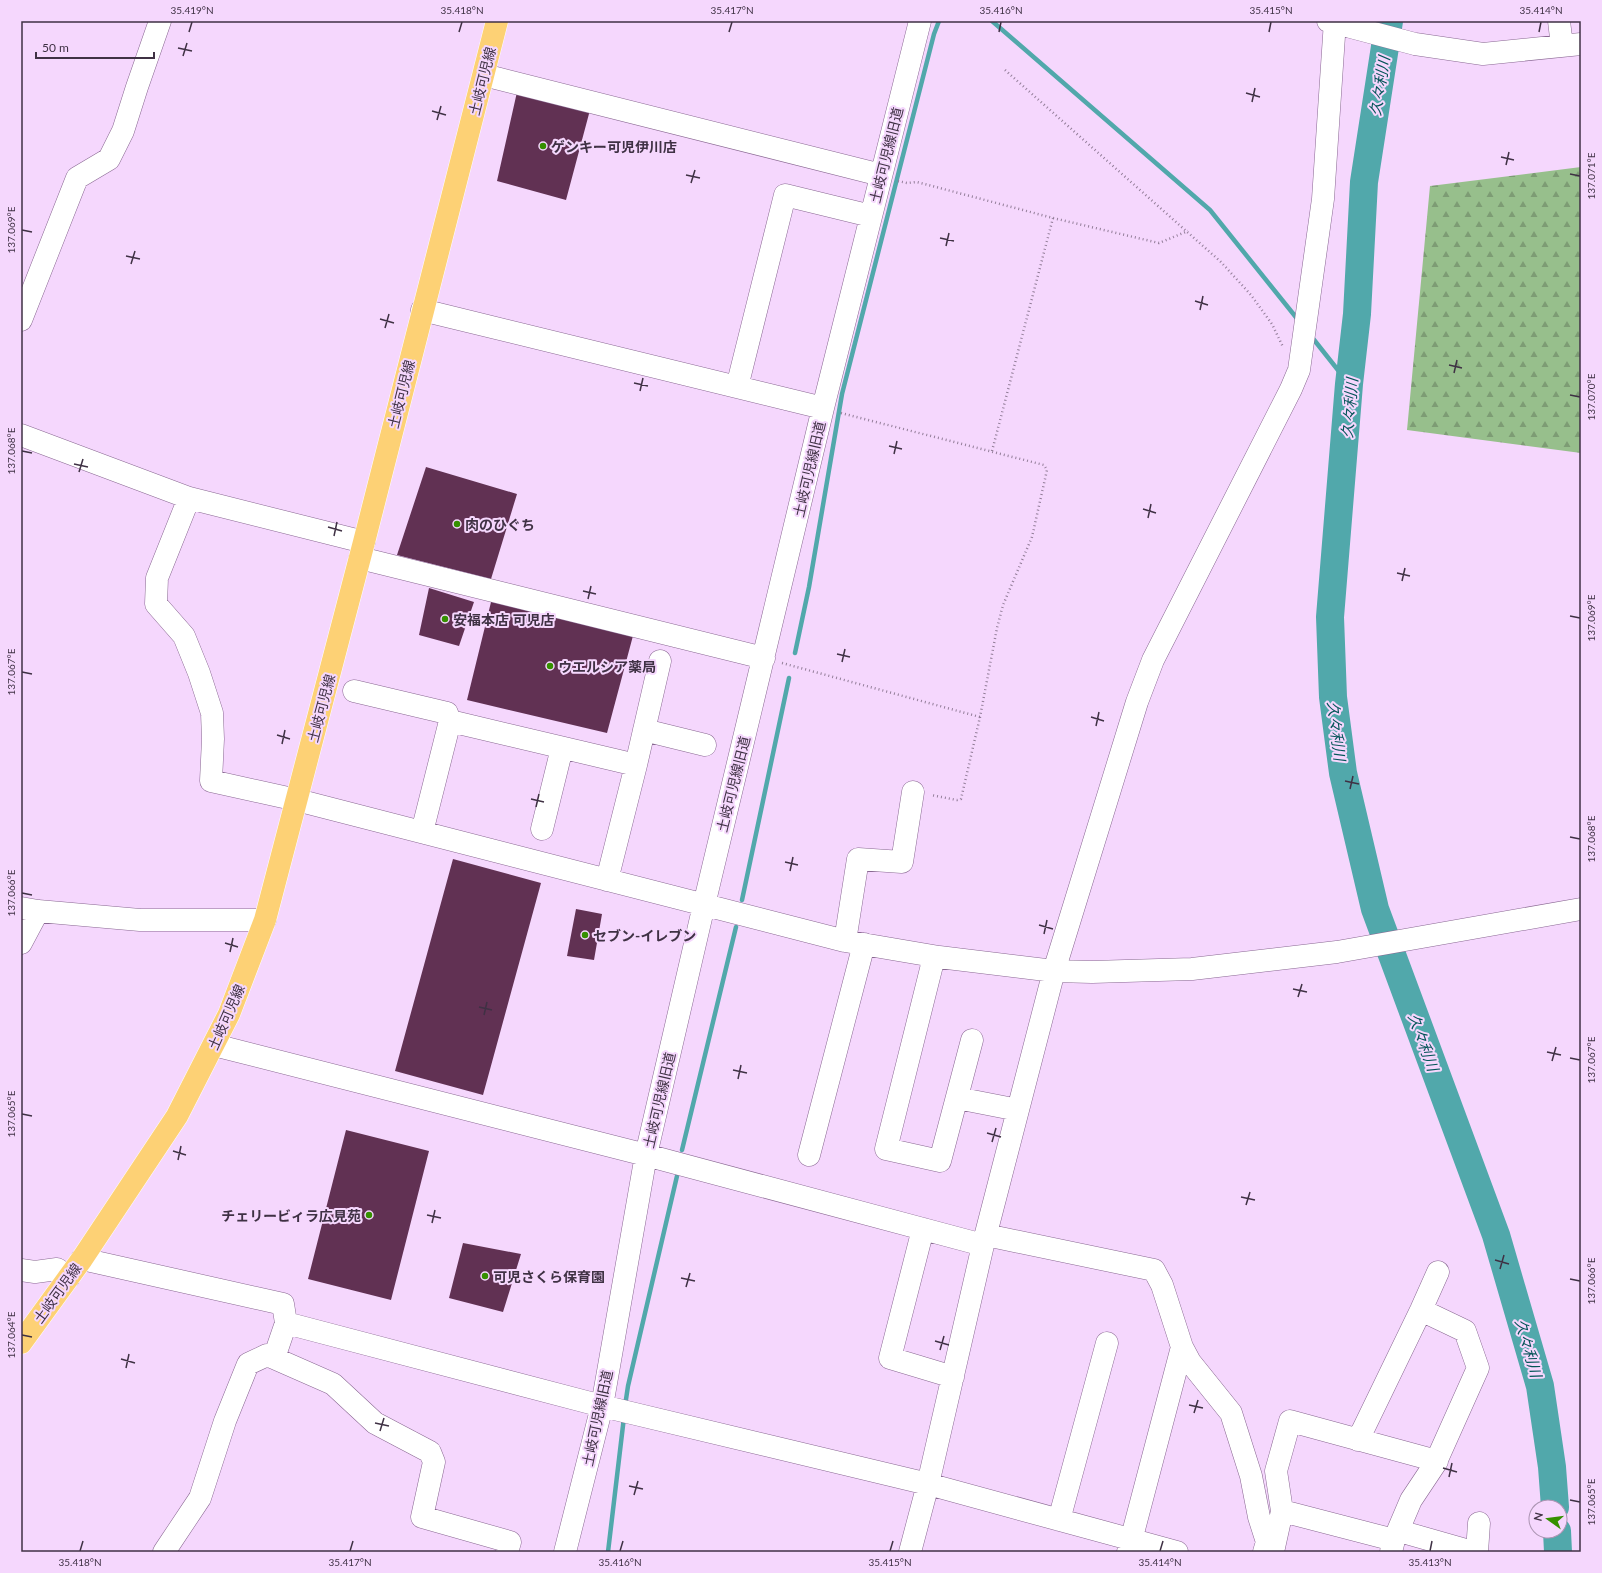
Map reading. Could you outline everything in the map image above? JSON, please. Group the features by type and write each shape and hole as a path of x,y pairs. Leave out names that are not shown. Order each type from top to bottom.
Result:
{"main road":[{"name":"土岐可児線","path":"21,1343 82,1259 177,1116 229,1014 265,920 362,550 422,310 497,21"}],"street":[{"path":"21,320 77,178 109,159 123,131 160,21"},
{"name":"土岐可児線旧道","path":"565,1552 608,1407 646,1155 704,905 823,408 920,21"},
{"path":"910,1552 928,1484 985,1240 1054,971 1137,702 1152,660 1291,389 1300,365 1323,199 1336,23 1415,44 1483,54 1571,45 1559,21"},
{"path":"484,75 881,175"},
{"path":"737,387 785,195 871,216"},
{"path":"422,310 823,408"},
{"path":"21,435 189,498 362,550 764,658"},
{"path":"189,498 157,578 156,604 184,636 199,673 212,713 213,739 211,781 297,800 704,905 854,942 934,957 1054,971 1092,972 1192,969 1337,952 1424,935 1581,909"},
{"path":"607,880 660,661"},
{"path":"354,692 447,713 450,721 422,832"},
{"path":"450,721 636,765"},
{"path":"644,730 706,745"},
{"path":"542,829 562,748"},
{"path":"809,1155 854,942 858,859 902,862 913,792"},
{"path":"21,943 29,910 140,920 265,920"},
{"path":"934,957 886,1149 940,1161 972,1040"},
{"path":"214,1045 646,1155 923,1229 1154,1270 1162,1285 1182,1347 1190,1362 1231,1413 1251,1476 1259,1517 1266,1542 1264,1552"},
{"path":"957,1098 1018,1110"},
{"path":"923,1229 890,1358 953,1377"},
{"path":"82,1259 283,1304 286,1323 274,1358"},
{"path":"21,1270 35,1272 57,1269 69,1277"},
{"path":"1358,1440 1438,1272"},
{"path":"1395,1541 1411,1500 1436,1461 1478,1368 1465,1331 1421,1310"},
{"path":"286,1323 635,1414 928,1484 1059,1520 1129,1546 1177,1552"},
{"path":"1059,1520 1107,1343"},
{"path":"1129,1546 1182,1347"},
{"path":"164,1552 200,1498 225,1421 248,1364 267,1355 333,1384 376,1423 430,1452 434,1462 422,1517 510,1542 507,1552"},
{"path":"1272,1552 1282,1511 1276,1471 1290,1421 1436,1461"},
{"path":"1282,1511 1395,1541 1474,1552"},
{"path":"1477,1552 1479,1523"}],"path":[{"path":"1005,70 1188,231 1221,262 1251,295 1272,324 1287,354 1300,365"},
{"path":"907,183 917,182 1053,218 1159,243 1188,231"},
{"path":"992,451 1053,218"},
{"path":"850,415 1044,465 1047,470 1032,537 1003,605 997,628 980,717 961,799 957,800 913,792"},
{"path":"764,658 980,717"}],"green space":[{"path":"1581,167 1581,453 1407,430 1430,186"}],"building":[{"name":"ゲンキー可児伊川店","path":"517,92 590,110 566,200 497,181"},
{"name":"肉のひぐち","path":"426,467 517,494 491,579 397,555"},
{"name":"安福本店 可児店","path":"429,588 474,602 459,646 419,635"},
{"name":"ウエルシア薬局","path":"492,598 634,632 607,733 467,700"},
{"path":"453,859 541,883 483,1095 395,1071"},
{"name":"セブン-イレブン","path":"576,909 602,914 594,960 567,956"},
{"name":"チェリービィラ広見苑","path":"346,1130 429,1151 391,1300 308,1279"},
{"name":"可児さくら保育園","path":"463,1243 521,1254 503,1312 449,1298"}],"waterway":[{"path":"795,653 809,587 842,394 934,34 939,21"},
{"path":"992,21 1210,210 1299,321"},
{"name":"久々利川","path":"1389,21 1364,182 1357,314 1349,384 1330,617 1333,697 1343,773 1375,909 1496,1235 1540,1386 1552,1467 1554,1499"},
{"path":"1311,336 1349,384"},
{"path":"742,900 789,678"},
{"path":"682,1150 736,927"},
{"path":"625,1406 628,1386 677,1176"},
{"path":"608,1552 624,1417"},
{"name":"久々利川","path":"1557,1539 1558,1552"}],"place":[{"name":"ゲンキー可児伊川店","path":"543,146"},
{"name":"肉のひぐち","path":"457,524"},
{"name":"安福本店 可児店","path":"445,619"},
{"name":"ウエルシア薬局","path":"550,666"},
{"name":"セブン-イレブン","path":"585,935"},
{"name":"チェリービィラ広見苑","path":"369,1215"},
{"name":"可児さくら保育園","path":"485,1276"}]}
